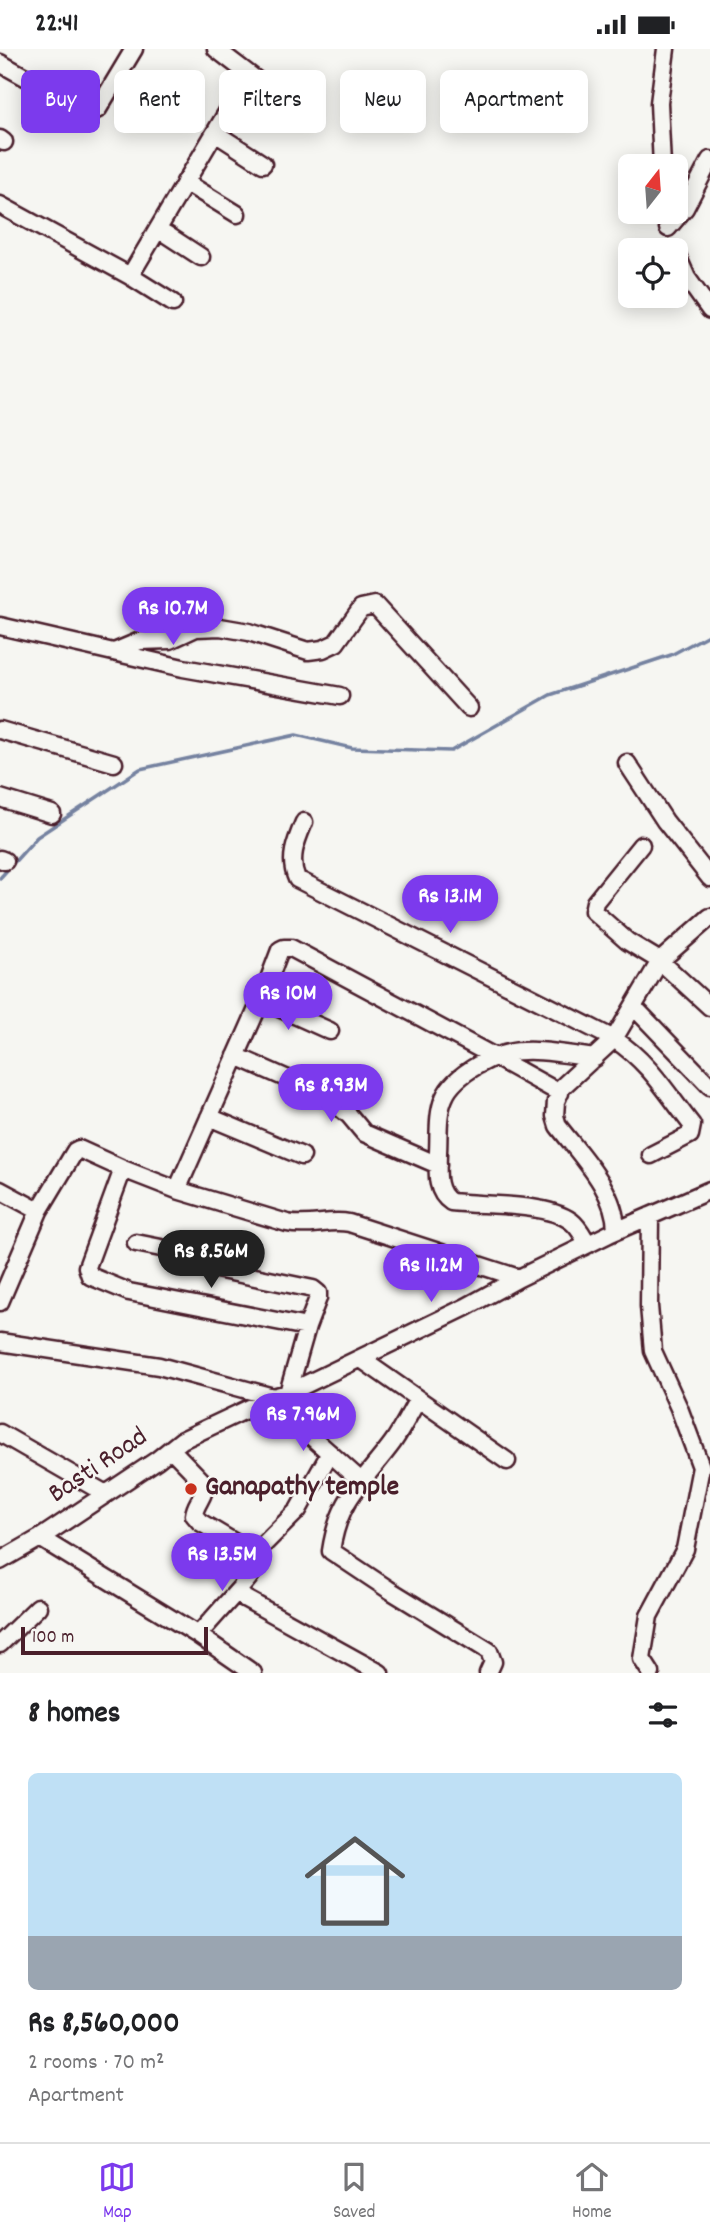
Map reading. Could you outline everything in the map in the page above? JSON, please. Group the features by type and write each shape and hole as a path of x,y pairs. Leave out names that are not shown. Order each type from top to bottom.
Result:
{"street":[{"path":"0,63 92,112 98,109 134,49"},
{"path":"216,49 243,70"},
{"path":"661,154 659,103 666,49"},
{"path":"130,276 219,126"},
{"path":"215,133 263,164"},
{"path":"688,202 710,160"},
{"path":"186,182 237,214"},
{"path":"0,205 130,276 173,303"},
{"path":"158,229 201,257"},
{"path":"688,279 710,310"},
{"path":"114,652 140,641 170,640 196,628 220,627 249,632 308,651 323,649 336,643 362,608 375,605 469,708"},
{"path":"0,626 183,668 340,696"},
{"path":"0,730 114,763"},
{"path":"627,763 665,821 710,878"},
{"path":"0,798 52,814"},
{"path":"304,822 292,858 292,869 298,879 633,1051 652,1070 692,1125 690,1135 650,1155"},
{"path":"640,845 595,902 593,911 627,941 660,961 710,1007"},
{"path":"616,1230 616,1215 607,1193 558,1126 555,1116 556,1101 559,1093 575,1074 614,1039 660,961 710,916"},
{"path":"177,1190 261,1000 280,950 284,948 291,948 559,1093"},
{"path":"261,1000 330,1031"},
{"path":"634,1007 710,1086"},
{"path":"587,1244 571,1221 555,1214 517,1206 451,1202 444,1197 440,1189 438,1165 440,1110 444,1096 463,1073 495,1056 523,1051 595,1058"},
{"path":"236,1056 313,1090 333,1102 349,1115 364,1133 438,1165"},
{"path":"209,1117 302,1156"},
{"path":"0,1301 39,1211 75,1150 82,1150 177,1190 302,1226 342,1221 519,1278"},
{"path":"123,1169 87,1267 90,1276 129,1292 307,1327"},
{"path":"0,1190 39,1211"},
{"path":"171,1449 182,1440 361,1359 467,1307 616,1230 710,1190"},
{"path":"650,1216 649,1306 653,1351 679,1408 701,1467 685,1549 649,1616 642,1659 651,1673"},
{"path":"136,1243 191,1254 197,1265 313,1289 317,1293 318,1298 280,1395"},
{"path":"0,1342 159,1366 280,1395 304,1430 361,1481"},
{"path":"361,1359 507,1461"},
{"path":"418,1399 394,1441 348,1499 334,1528 331,1551 489,1651 493,1662 488,1673"},
{"path":"0,1433 106,1494"},
{"path":"693,1445 709,1456"},
{"name":"Basti Road","path":"1,1560 40,1538 171,1449 205,1484 204,1496 194,1509 194,1515 200,1523 254,1554"},
{"path":"198,1635 253,1573 256,1562 254,1554 298,1510 330,1453"},
{"path":"40,1538 198,1635 253,1673"},
{"path":"240,1588 244,1598 380,1673"},
{"path":"0,1644 37,1607"}],"waterway":[{"path":"0,878 37,837 140,769 296,735 352,748 451,751 550,695 671,655 710,634"}],"place":[{"name":"Ganapathy temple","path":"191,1489"}]}
